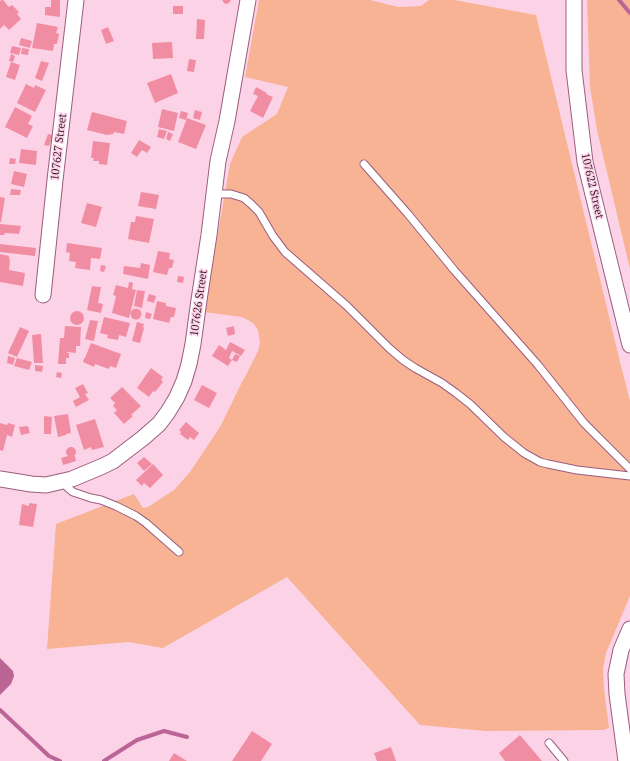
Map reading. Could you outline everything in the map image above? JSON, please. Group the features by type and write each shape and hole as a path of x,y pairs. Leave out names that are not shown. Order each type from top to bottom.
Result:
{"street":[{"name":"107627 Street","path":"43,294 76,0"},
{"name":"107626 Street","path":"0,479 46,485 72,479 103,466 121,455 159,424 177,397 184,381 193,344 218,161 248,0"},
{"name":"107622 Street","path":"574,0 574,70 584,162 630,345"},
{"path":"626,761 625,727 617,694 616,674 622,650 630,629"}],"lane":[{"path":"364,164 454,270 538,365 584,423 630,468"},
{"path":"214,194 231,194 244,198 259,212 273,236 285,252 347,306 403,360 456,393 470,404 504,437 524,453 540,462 548,464 577,470 630,476"},
{"path":"65,481 68,488 73,492 106,502 136,516 179,552"},
{"path":"549,743 564,761"}],"shaded area":[{"path":"259,0 370,0 398,7 421,6 429,0 454,0 536,15 630,401 630,596 606,653 603,669 609,728 603,730 486,731 420,725 287,577 163,648 128,642 47,649 56,524 134,494 143,508 148,507 174,490 190,472 220,427 258,351 260,343 258,330 254,324 242,317 204,312 230,164 242,137 277,114 288,87 245,77"},
{"path":"587,0 630,0 630,269 597,130 590,87"},
{"path":"0,658 13,671 14,676 11,684 0,695"}],"building":[{"path":"2,0 9,7 12,5 19,12 17,14 21,19 9,30 4,25 0,29 0,1"},
{"path":"51,0 60,0 60,17 45,15 45,7 51,7"},
{"path":"222,0 231,0 226,4"},
{"path":"173,6 183,6 183,14 173,14"},
{"path":"197,19 205,20 204,39 196,39"},
{"path":"37,23 58,27 56,33 59,34 57,44 54,44 53,51 32,48"},
{"path":"108,27 114,41 106,44 101,30"},
{"path":"21,38 32,41 30,48 19,45"},
{"path":"172,42 173,58 153,59 152,43"},
{"path":"12,46 21,48 19,55 10,53"},
{"path":"22,48 29,49 28,55 21,54"},
{"path":"11,54 15,56 13,62 9,61"},
{"path":"189,59 196,60 194,72 187,71"},
{"path":"41,61 49,63 42,81 35,78"},
{"path":"11,62 20,65 15,80 6,77"},
{"path":"171,74 178,93 155,103 147,83"},
{"path":"26,84 34,88 35,85 46,90 35,112 17,103"},
{"path":"256,87 273,97 263,118 250,111 258,96 253,94"},
{"path":"15,107 32,116 28,124 33,126 27,138 5,127"},
{"path":"162,109 178,113 174,131 158,127"},
{"path":"195,110 202,112 200,120 193,118"},
{"path":"181,111 188,113 186,120 179,118"},
{"path":"92,112 127,121 124,134 114,132 113,134 107,135 87,130"},
{"path":"187,118 206,125 196,149 178,142"},
{"path":"159,129 167,131 164,139 157,137"},
{"path":"168,132 173,134 170,141 166,139"},
{"path":"48,134 53,135 49,146 44,145"},
{"path":"139,140 151,147 147,153 142,150 137,157 131,153"},
{"path":"93,141 110,143 107,165 99,164 99,161 93,161 94,158 91,158"},
{"path":"21,149 37,151 36,165 19,163"},
{"path":"10,158 16,159 15,164 9,164"},
{"path":"14,171 27,174 24,187 11,184"},
{"path":"11,189 21,190 20,195 10,195"},
{"path":"141,192 159,195 156,209 138,206"},
{"path":"0,197 5,198 1,222 0,222"},
{"path":"87,203 102,207 96,227 81,223"},
{"path":"136,216 154,219 149,243 128,239 131,222 135,222"},
{"path":"0,224 21,226 19,234 5,233 4,235 0,235"},
{"path":"67,243 102,248 100,259 91,258 90,270 75,268 76,262 69,261 70,253 66,252"},
{"path":"0,244 36,248 35,256 0,252"},
{"path":"158,251 170,253 169,259 174,260 172,268 169,268 167,275 153,272"},
{"path":"0,254 9,256 9,270 25,273 23,286 0,282"},
{"path":"141,263 150,265 148,279 123,274 124,266 140,268"},
{"path":"101,265 106,266 104,272 100,271"},
{"path":"178,276 184,277 183,283 177,282"},
{"path":"129,282 133,283 132,289 136,290 129,318 112,313 116,296 113,295 116,285 128,288"},
{"path":"92,286 101,287 98,303 103,304 101,313 87,310"},
{"path":"137,290 145,291 142,308 134,306"},
{"path":"149,294 156,296 154,303 147,301"},
{"path":"157,301 166,303 166,306 176,308 174,317 171,317 169,323 153,319"},
{"path":"134,309 138,309 140,310 140,318 134,319 131,316 131,312"},
{"path":"74,311 80,311 84,315 84,321 80,325 74,325 70,321 70,315"},
{"path":"146,312 152,314 150,319 145,318"},
{"path":"104,317 130,323 126,337 119,335 118,340 107,338 108,335 100,333"},
{"path":"90,320 98,321 94,341 85,339"},
{"path":"137,322 144,324 140,343 132,341"},
{"path":"65,326 81,327 80,346 76,346 76,353 67,352 69,353 69,358 66,358 66,364 58,364 60,338 64,338"},
{"path":"234,326 235,334 228,336 226,328"},
{"path":"20,327 29,331 17,357 8,353"},
{"path":"41,334 43,363 34,363 32,335"},
{"path":"230,342 245,350 241,356 232,351 229,358 232,360 228,366 212,356 219,345 226,350"},
{"path":"91,343 121,354 116,368 110,366 109,369 95,364 94,367 83,362"},
{"path":"235,354 240,356 237,362 232,360"},
{"path":"8,356 15,358 13,365 7,363"},
{"path":"17,358 32,362 29,370 14,366"},
{"path":"35,365 43,366 42,372 35,371"},
{"path":"151,368 163,377 161,380 163,382 149,397 137,388"},
{"path":"57,372 62,373 61,378 56,377"},
{"path":"83,384 88,393 85,394 89,400 76,407 73,401 80,397 75,388"},
{"path":"202,385 217,393 209,408 194,400"},
{"path":"122,387 141,406 124,424 114,413 117,410 113,406 115,403 110,398"},
{"path":"68,414 71,433 58,437 54,416"},
{"path":"44,416 52,417 51,434 44,434"},
{"path":"95,419 104,447 92,450 91,447 84,450 76,425"},
{"path":"186,422 199,433 194,440 190,437 188,440 180,434 181,432 179,430"},
{"path":"0,423 15,425 12,437 7,435 3,451 0,450"},
{"path":"28,426 30,433 21,435 19,427"},
{"path":"69,447 73,447 75,448 75,456 69,457 66,454 66,450"},
{"path":"75,456 76,461 63,465 61,458"},
{"path":"144,457 152,464 144,471 137,463"},
{"path":"153,464 163,475 150,488 144,483 142,486 136,480"},
{"path":"29,503 37,504 33,527 19,525 22,504 29,506"},
{"path":"252,731 272,744 261,761 232,761"},
{"path":"520,735 542,761 505,761 499,753"},
{"path":"391,747 396,761 377,761 374,753"},
{"path":"174,753 187,761 169,761"}],"waterway":[{"path":"619,0 630,13"},
{"path":"0,710 49,756 60,761"},
{"path":"104,761 137,740 164,731 187,737"}]}
